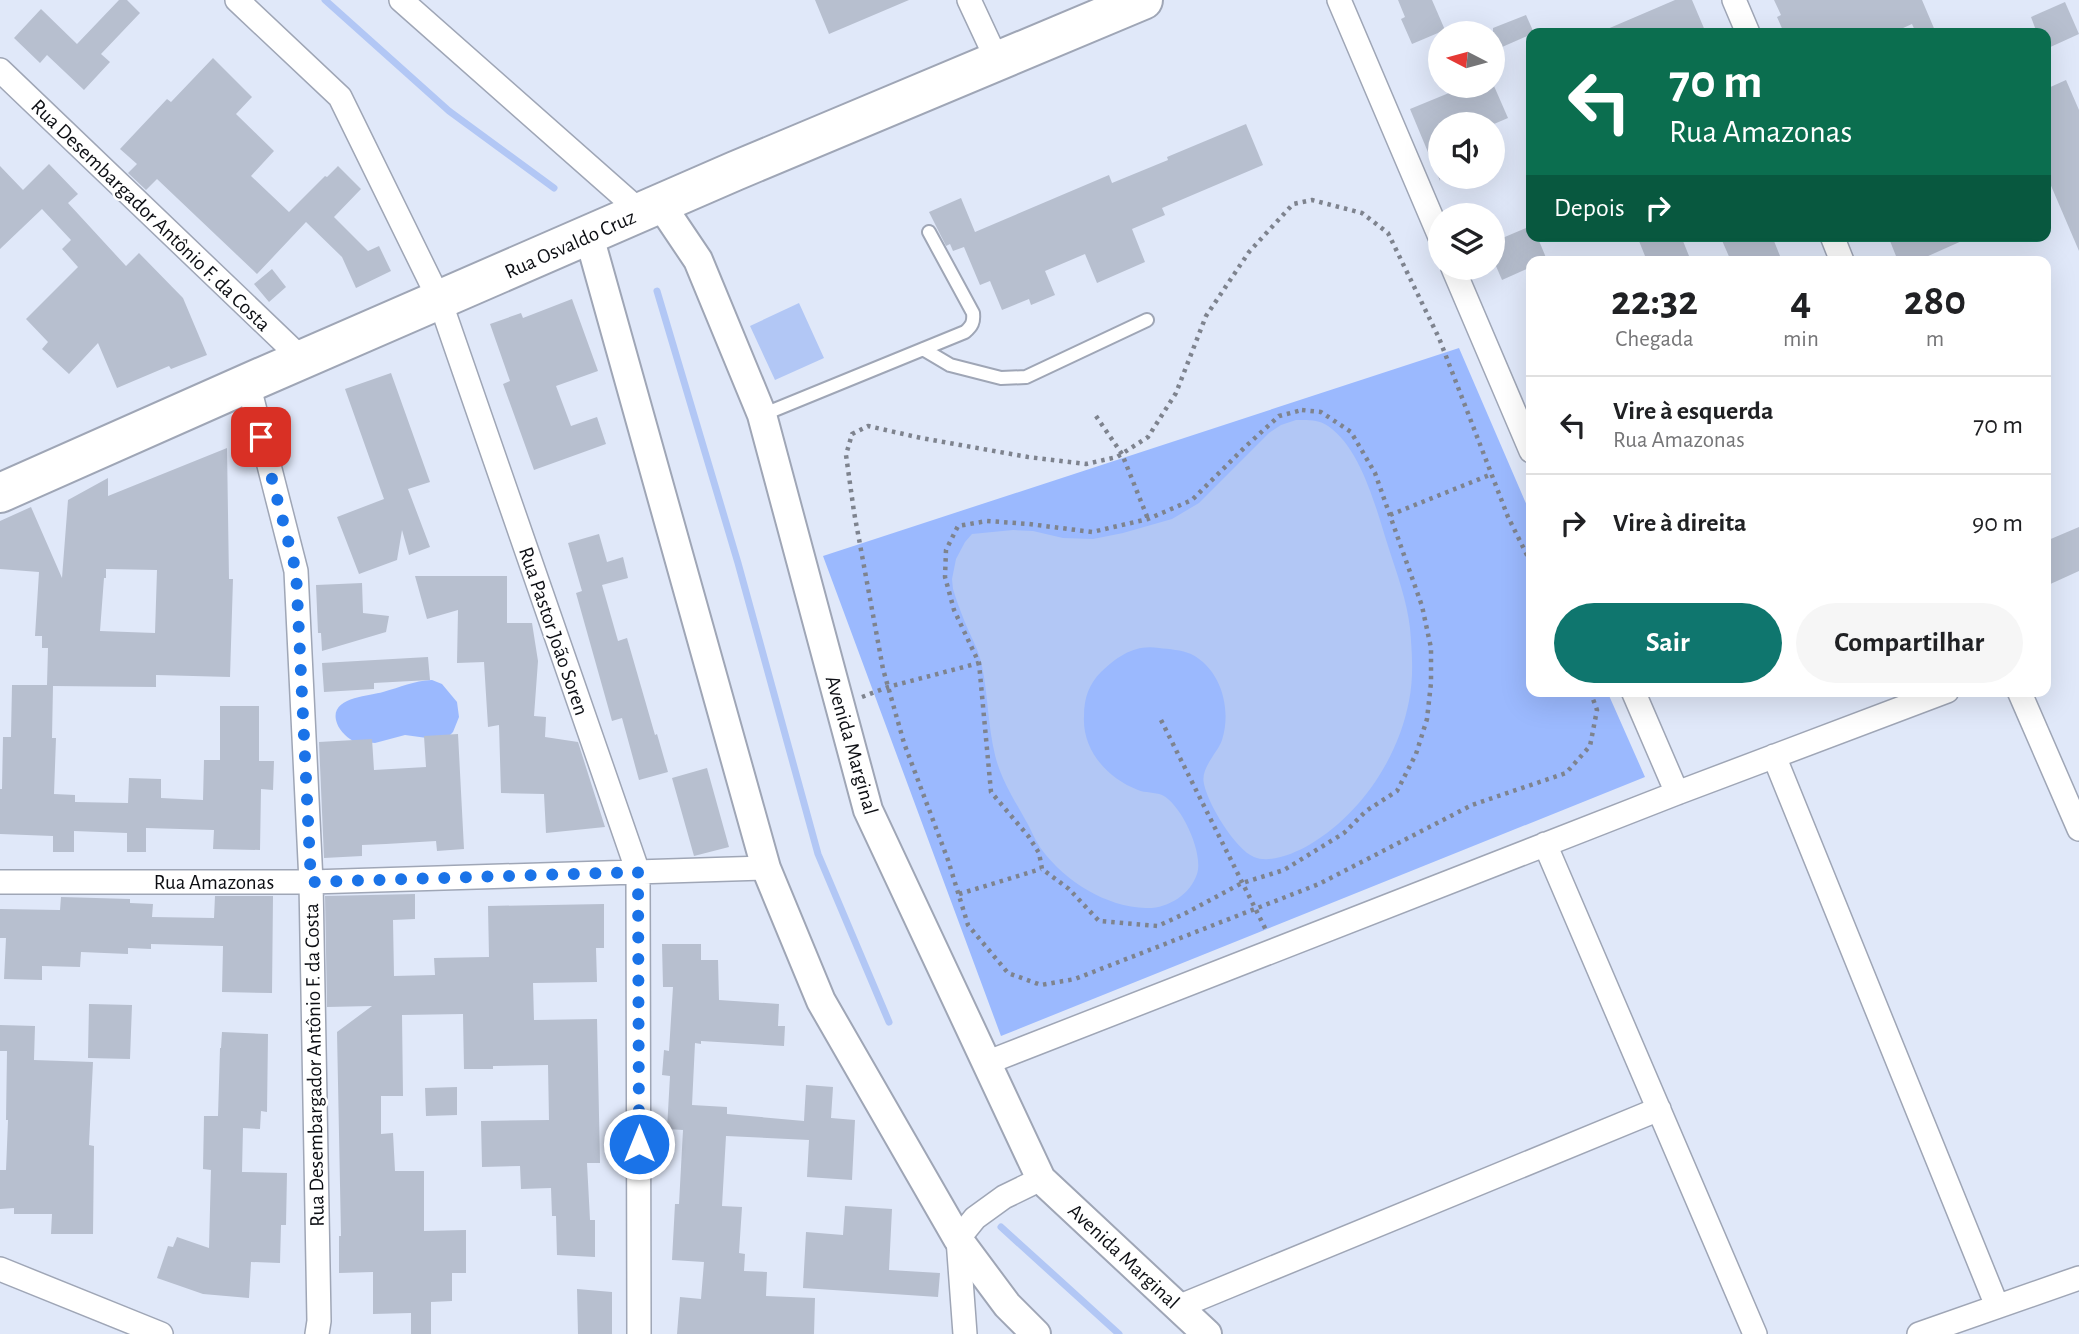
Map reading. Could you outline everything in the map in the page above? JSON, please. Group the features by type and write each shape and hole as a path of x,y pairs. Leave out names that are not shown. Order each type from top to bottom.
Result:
{"highway":[{"name":"Rua Osvaldo Cruz","path":"0,493 651,209 1143,0"}],"street":[{"name":"Rua Pastor João Soren","path":"237,0 340,97 440,301 638,872 639,1334"},
{"path":"401,0 651,209"},
{"path":"969,0 997,60"},
{"path":"1339,0 1428,209"},
{"path":"1734,0 1746,28"},
{"name":"Rua Desembargador Antônio F. da Costa","path":"0,70 303,360"},
{"name":"Avenida Marginal","path":"651,209 698,260 762,415 867,810 1041,1180 1207,1334"},
{"path":"589,236 766,868 821,1001 958,1239 1007,1305 1036,1334"},
{"path":"1458,280 1526,439"},
{"name":"Rua Desembargador Antônio F. da Costa","path":"248,383 296,571 311,882 319,1321 317,1334"},
{"path":"1636,697 1677,793"},
{"path":"986,1063 1545,844 1931,697"},
{"path":"2023,697 2079,829"},
{"path":"1774,756 1997,1306"},
{"path":"1545,844 1755,1334"},
{"name":"Rua Amazonas","path":"0,882 311,882 766,868"},
{"path":"1178,1307 1659,1109"},
{"path":"965,1334 958,1239 975,1218 1004,1197 1041,1180"},
{"path":"0,1269 161,1334"},
{"path":"1919,1334 2079,1278"}],"lane":[{"path":"762,415 972,327 973,313 929,232"},
{"path":"923,349 950,365 1001,379 1026,377 1147,320"}],"path":[{"path":"1526,553 1508,517 1439,338 1388,233 1362,214 1312,200 1293,204 1249,252 1206,316 1176,393 1148,437 1117,457 1086,464 1028,457 868,426 852,434 846,456 883,669 904,743 948,860 968,925 1008,973 1041,985 1074,979 1255,910 1319,884 1472,805 1566,773 1590,746 1597,710 1592,697"},
{"path":"1302,410 1321,412 1351,432 1374,472 1390,515 1422,606 1431,648 1427,719 1416,754 1397,791 1366,811 1344,833 1284,870 1242,883 1158,926 1099,921 1069,889 1042,869 1039,853 1029,837 991,792 979,663 954,610 945,577 946,550 958,526 987,521 1092,533 1148,519 1192,500 1279,416 1302,410"},
{"path":"1096,416 1122,454 1148,519"},
{"path":"1390,515 1492,474"},
{"path":"839,705 888,687 979,663"},
{"path":"1161,720 1276,950"},
{"path":"959,894 1042,869"}],"shaded area":[{"path":"799,303 824,358 775,380 750,326"},
{"path":"1459,348 1526,503 1526,697 1610,697 1645,777 1001,1036 823,556"},
{"path":"1296,420 1312,420 1324,424 1340,436 1367,482 1409,618 1412,673 1404,723 1374,784 1345,818 1303,848 1282,857 1260,859 1247,852 1231,836 1211,803 1204,784 1204,772 1222,740 1226,716 1221,691 1210,669 1191,654 1175,650 1150,647 1127,652 1101,672 1090,686 1084,709 1087,740 1099,761 1116,778 1138,790 1162,795 1169,800 1189,830 1198,865 1194,882 1170,903 1146,908 1116,903 1074,882 1051,861 1037,843 1008,789 995,755 981,660 953,589 956,559 972,534 1013,530 1033,531 1063,538 1093,539 1172,519 1199,503 1269,433"},
{"path":"432,680 442,684 457,702 459,717 448,737 405,735 375,743 353,741 338,726 336,712 345,702"}],"building":[{"path":"119,0 127,0 140,13 101,54 110,62 84,90 47,55 40,63 14,38 41,9 77,44"},
{"path":"815,0 909,0 829,34"},
{"path":"1398,0 1432,0 1441,21 1428,21 1428,37 1412,44 1401,19 1405,17"},
{"path":"1675,0 1692,0 1704,28 1610,28"},
{"path":"1774,0 1922,0 1934,28 1914,28 1912,24 1903,28 1782,28 1777,17 1781,15"},
{"path":"2065,2 2079,34 2051,47 2051,28 2035,28 2031,17"},
{"path":"1526,15 1532,28 1526,28 1526,37 1505,46 1505,23"},
{"path":"213,58 252,97 236,114 274,151 251,176 289,212 338,166 361,189 334,217 368,251 379,246 391,271 356,288 342,257 306,222 257,274 157,179 146,190 128,173 137,164 120,149 167,99 171,102"},
{"path":"2066,80 2079,110 2079,251 2051,186 2051,87"},
{"path":"1437,98 1499,98 1508,118 1505,119 1505,112 1428,112 1428,152 1410,109"},
{"path":"1246,124 1263,165 1162,208 1165,215 1132,229 1145,262 1097,283 1085,254 1045,271 1055,295 1031,305 1029,299 1002,310 990,281 980,285 964,247 953,251 950,244 946,246 929,212 961,198 975,232 1109,175 1112,183"},
{"path":"49,164 78,194 68,203 126,266 139,253 183,298 207,355 171,369 169,366 117,388 98,343 69,374 42,349 48,342 26,319 78,267 62,249 71,240 42,209 0,249 0,166 23,190"},
{"path":"1526,228 1526,242 1540,242 1545,256 1526,256 1526,269 1505,279 1505,237"},
{"path":"1639,242 1683,242 1689,256 1645,256"},
{"path":"1723,242 1774,242 1780,256 1729,256"},
{"path":"1890,242 1960,242 1928,256 1896,256"},
{"path":"272,269 286,287 269,302 254,284"},
{"path":"572,299 598,371 556,386 571,426 597,417 606,444 534,470 503,384 510,381 490,324 521,313 523,318"},
{"path":"391,373 430,482 408,489 430,547 409,555 402,530 397,560 359,574 337,517 384,499 345,389"},
{"path":"227,448 229,579 233,579 230,677 156,675 156,687 53,686 52,738 56,738 54,794 75,795 75,802 128,803 129,778 161,779 161,798 203,800 204,760 220,760 220,706 259,706 259,761 274,761 273,790 261,789 260,850 213,849 214,830 146,828 146,852 127,852 127,833 74,831 74,852 53,852 53,836 0,834 3,737 11,737 12,685 47,685 48,648 42,648 42,636 35,636 39,572 0,569 0,521 31,507 62,578 68,500 108,478 108,496","holes":["106,569 157,570 155,633 100,631"]},
{"path":"2079,527 2079,571 2051,584 2051,539"},
{"path":"599,534 607,562 623,557 628,578 602,585 618,641 627,638 668,772 639,780 622,718 612,721 576,593 582,591 568,543"},
{"path":"415,576 507,576 507,623 532,623 538,661 534,716 546,717 545,737 578,742 605,827 546,833 544,794 501,793 499,725 488,727 484,662 457,663 458,610 427,619"},
{"path":"362,583 363,613 389,616 386,632 322,651 321,633 318,633 316,585"},
{"path":"428,657 430,680 374,683 374,689 324,692 322,663"},
{"path":"458,734 464,849 437,851 436,841 362,845 362,856 324,858 319,742 372,739 374,770 426,767 424,736"},
{"path":"707,768 729,847 694,856 672,778"},
{"path":"415,894 415,919 393,920 394,976 435,975 434,958 489,957 488,906 604,904 604,948 596,948 597,982 533,983 534,1020 597,1019 600,1163 587,1163 590,1220 595,1220 595,1257 557,1255 556,1216 552,1216 551,1188 521,1189 520,1166 482,1167 481,1121 549,1120 548,1065 464,1069 463,1014 402,1015 403,1096 381,1096 381,1134 393,1133 395,1171 424,1171 424,1231 466,1230 466,1273 452,1273 452,1301 431,1302 431,1334 411,1334 411,1313 373,1314 373,1272 339,1273 341,1236 337,1032 372,1006 327,1007 325,896"},
{"path":"215,896 273,896 272,993 222,992 223,946 151,944 151,949 128,948 128,954 81,952 80,967 42,966 42,980 4,979 6,938 0,938 0,909 60,910 61,897 130,899 130,903 153,904 152,917 214,918"},
{"path":"662,944 701,944 701,960 718,960 719,1000 779,1004 778,1026 785,1026 784,1046 701,1041 701,1044 695,1043 692,1105 727,1107 727,1114 804,1121 806,1085 833,1087 831,1118 855,1120 852,1180 807,1177 809,1140 726,1136 722,1206 742,1207 739,1253 745,1254 744,1271 767,1272 766,1296 815,1298 814,1334 677,1334 680,1297 701,1299 704,1262 672,1260 675,1204 679,1204 683,1130 667,1129 670,1076 662,1075 664,1050 669,1051 673,987 663,987"},
{"path":"89,1004 132,1005 130,1059 88,1058"},
{"path":"0,1025 35,1026 34,1060 93,1062 89,1145 94,1146 93,1234 51,1234 52,1214 14,1214 14,1208 0,1209 0,1170 6,1170 8,1120 7,1051 0,1051"},
{"path":"222,1032 268,1034 267,1112 261,1111 260,1129 243,1128 242,1172 287,1173 286,1225 281,1225 280,1263 251,1262 249,1298 203,1294 157,1278 168,1246 173,1247 177,1237 209,1248 211,1170 203,1169 204,1116 218,1116"},
{"path":"457,1087 457,1115 426,1116 425,1088"},
{"path":"845,1206 892,1209 889,1270 940,1273 938,1297 803,1288 806,1232 843,1235"},
{"path":"577,1289 612,1292 612,1334 578,1334"}],"waterway":[{"path":"325,0 449,111 554,188"},
{"path":"657,291 738,563 818,854 889,1022"},
{"path":"1001,1227 1119,1334"}],"route":[{"path":"261,437 296,571 311,882 638,872 639,1144"}]}
